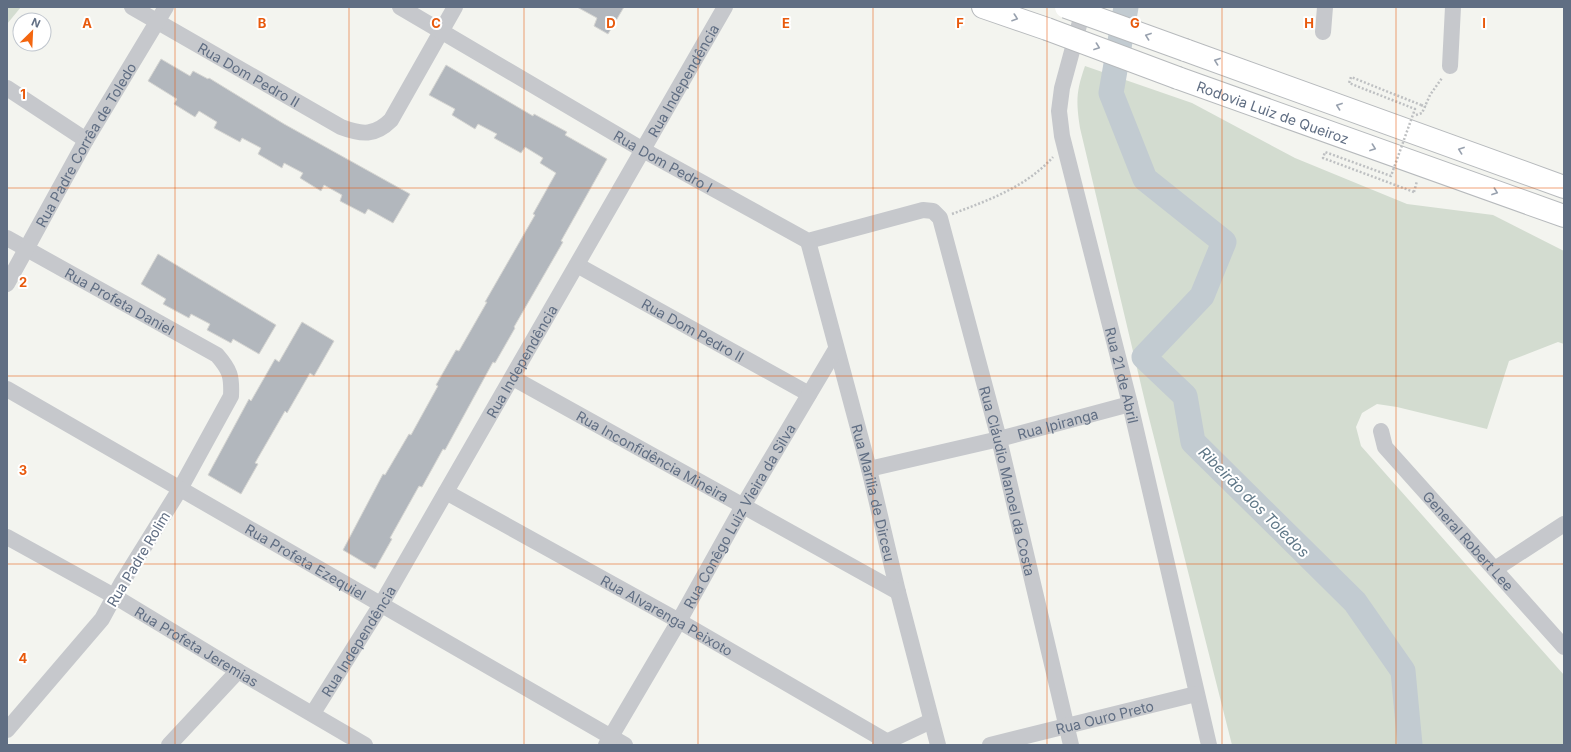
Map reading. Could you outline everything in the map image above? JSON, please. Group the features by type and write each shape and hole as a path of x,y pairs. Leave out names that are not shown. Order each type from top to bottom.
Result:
{"highway":[{"name":"Rodovia Luiz de Queiroz","path":"983,7 1048,29 1178,78 1564,216"},
{"name":"Rodovia Luiz de Queiroz","path":"1066,7 1564,187"}],"street":[{"name":"Rua Dom Pedro II","path":"132,7 354,132 381,130 391,120 442,31"},
{"name":"Rua Padre Corrêa de Toledo","path":"7,284 86,140 166,7"},
{"name":"Rua Dom Pedro I","path":"400,7 643,150 808,241"},
{"path":"442,31 455,7"},
{"name":"Rua Independência","path":"313,713 382,604 725,7"},
{"name":"Rua 21 de Abril","path":"1084,7 1062,88 1060,111 1064,144 1130,404 1209,745"},
{"path":"1323,32 1325,7"},
{"path":"1450,66 1453,7"},
{"path":"7,88 86,140"},
{"path":"808,241 923,210 933,211 940,218"},
{"name":"Rua Cláudio Manoel da Costa","path":"940,218 999,439 1071,745"},
{"name":"Rua Profeta Daniel","path":"7,238 26,250 217,355 229,368"},
{"name":"Rua Marilia de Dirceu","path":"808,241 869,469 898,592 938,745"},
{"name":"Rua Dom Pedro II","path":"577,265 810,394"},
{"name":"Rua Conêgo Luiz Vieira da Silva","path":"608,741 836,348"},
{"name":"Rua Padre Rolim","path":"7,730 102,619 114,596 180,489 231,396 232,382 229,368"},
{"name":"Rua Inconfidência Mineira","path":"513,378 744,506 870,578 898,592"},
{"name":"Rua Profeta Ezequiel","path":"7,389 382,604 608,741 625,745"},
{"name":"Rua Ipiranga","path":"869,469 999,439 1130,404"},
{"name":"General Robert Lee","path":"1381,431 1385,447 1564,647"},
{"name":"Rua Alvarenga Peixoto","path":"446,492 679,621 883,743"},
{"path":"1495,569 1564,524"},
{"name":"Rua Profeta Jeremias","path":"7,537 114,596 238,671 313,713 354,743"},
{"path":"169,745 238,671"},
{"name":"Rua Ouro Preto","path":"990,745 1196,694"},
{"path":"883,743 931,720"}],"path":[{"path":"1418,178 1414,192 1323,158 1325,152 1391,176 1414,109 1349,83 1351,77 1426,107 1430,95 1450,66"},
{"path":"940,218 986,202 1015,188 1035,175 1064,144"}],"shaded area":[{"path":"7,7 21,7 17,12 12,12 12,18 7,24"},
{"path":"1085,66 1192,103 1295,158 1407,204 1493,215 1564,251 1564,344 1558,342 1509,361 1487,429 1397,407 1377,404 1362,413 1356,427 1361,446 1564,675 1564,745 1232,745 1146,406 1080,128 1078,90"}],"building":[{"path":"577,7 624,7 608,34 594,26 597,18"},
{"path":"161,59 190,76 193,71 208,79 209,78 284,124 410,194 393,223 368,209 365,214 340,201 342,195 324,185 321,191 300,178 303,173 284,163 282,168 258,154 261,148 242,138 240,142 214,128 217,122 199,111 195,117 174,104 177,99 148,81"},
{"path":"446,65 533,116 534,114 567,132 565,135 607,159 561,241 563,242 514,327 515,328 495,363 493,362 445,450 443,449 422,487 419,486 390,538 392,539 375,569 343,550 383,474 385,475 409,434 411,435 438,386 436,385 456,350 459,351 487,302 485,302 535,215 533,214 556,173 540,163 543,158 525,147 521,153 494,138 497,134 478,124 475,129 452,115 455,109 429,95"},
{"path":"158,254 276,325 259,354 233,339 231,343 207,330 210,324 191,314 189,318 163,304 166,299 141,284"},
{"path":"302,322 334,341 314,376 310,373 287,413 285,411 255,463 258,464 241,494 208,475 249,399 251,401 275,359 279,362"}],"waterway":[{"name":"Ribeirão dos Toledos","path":"1126,7 1111,93 1145,179 1224,242 1202,296 1144,357 1185,396 1193,442 1355,602 1403,671 1410,745"}]}
